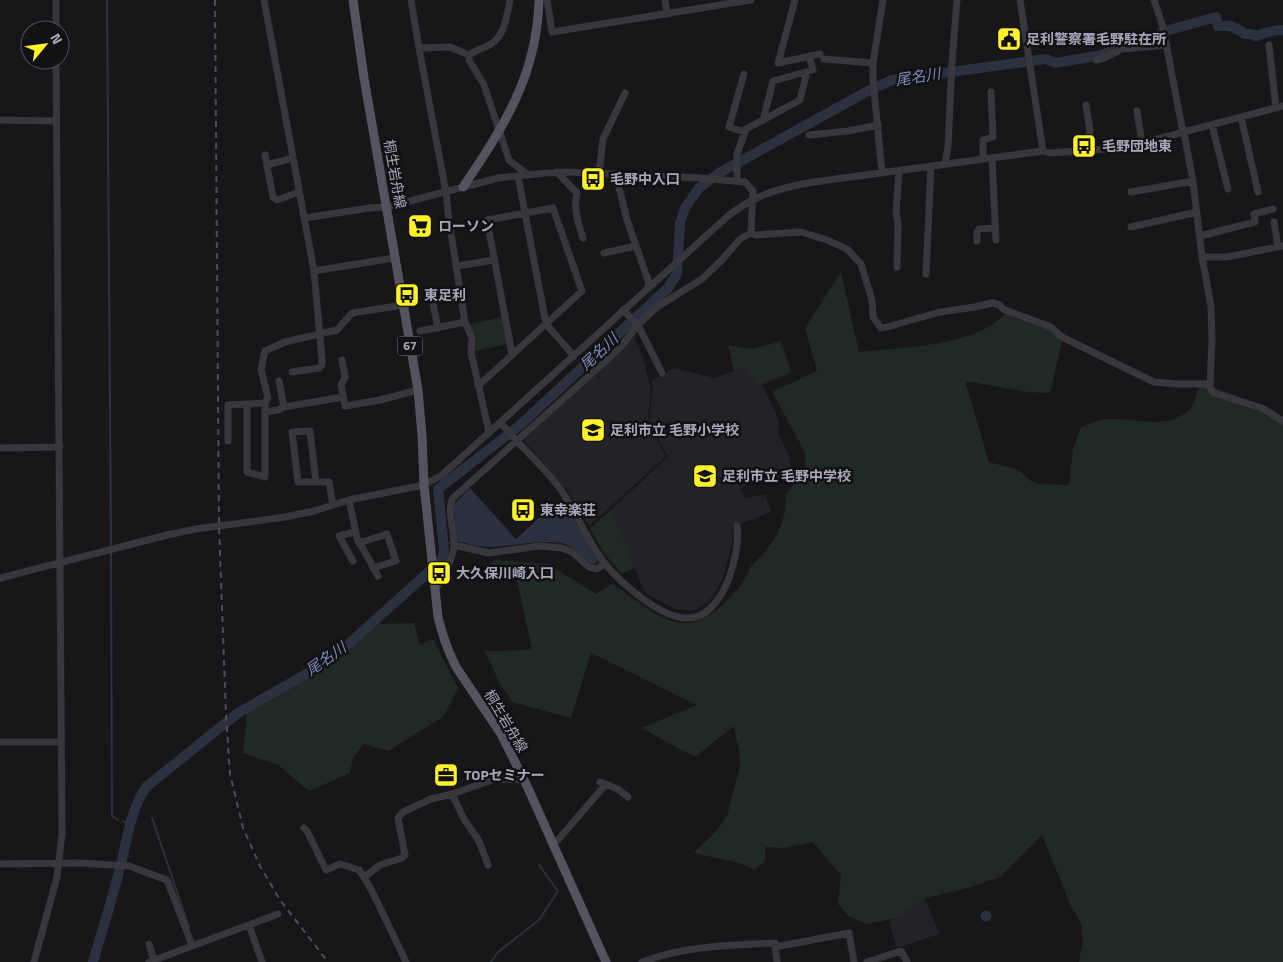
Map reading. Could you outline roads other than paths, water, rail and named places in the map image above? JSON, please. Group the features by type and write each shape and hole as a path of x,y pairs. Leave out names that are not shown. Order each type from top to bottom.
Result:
{"main road":[{"name":"桐生岩舟線","path":"353,0 364,78 418,390 424,485 438,617 450,656 501,734 524,780 606,962"},
{"path":"463,187 516,101 530,65 536,33 539,0"}],"street":[{"path":"56,0 56,20"},
{"path":"264,0 314,271 322,365 319,368 292,372"},
{"path":"411,0 446,192 448,221 465,322 472,338 471,352 490,432"},
{"path":"419,48 450,47 469,55 493,43 498,37 506,18 510,0"},
{"path":"547,0 552,32 751,0"},
{"path":"665,0 668,14"},
{"path":"794,0 778,63 809,56 873,64"},
{"path":"882,173 873,64 883,0"},
{"path":"945,164 948,147 957,0"},
{"path":"1020,0 1043,151"},
{"path":"1154,0 1159,10 1167,45 1193,181 1210,306 1212,339 1211,391 1262,408 1283,421"},
{"path":"1096,60 1122,49 1167,45"},
{"path":"0,578 196,529 285,517 350,500 424,485 442,475 490,432 503,425 574,356 626,312 647,288 692,247 737,209 753,199 796,185 945,164 1043,151 1050,153 1120,148 1280,107 1269,45"},
{"path":"469,55 469,60 484,85 509,160 528,175"},
{"path":"762,120 773,81 813,70 809,56"},
{"path":"34,962 59,863 62,834 56,70"},
{"path":"737,180 737,154 746,129 800,100 808,72"},
{"path":"744,74 729,127 745,132"},
{"path":"983,159 983,140 993,137 991,92"},
{"path":"599,174 603,139 625,93"},
{"path":"1086,105 1090,131 1086,150"},
{"path":"1137,111 1142,143"},
{"path":"1241,117 1258,192"},
{"path":"0,120 56,121"},
{"path":"809,135 848,131 878,125"},
{"path":"1212,125 1228,189"},
{"path":"265,155 273,197 277,200 300,192"},
{"path":"267,165 293,158"},
{"path":"992,158 996,240"},
{"path":"926,274 931,166"},
{"path":"898,267 898,223 896,212 899,171"},
{"path":"304,218 387,207 498,178 557,172 737,180 745,182 753,191 751,233"},
{"path":"557,172 577,192 575,201 576,219 582,238"},
{"path":"616,175 627,220 648,283 647,288"},
{"path":"518,176 546,324 574,356"},
{"path":"1131,192 1193,181"},
{"path":"478,386 582,291 553,208 487,220 512,354"},
{"path":"1200,236 1256,222 1254,214 1273,210"},
{"path":"1131,226 1196,212"},
{"path":"1202,257 1227,257 1281,247 1274,222"},
{"path":"977,241 977,232 980,229 995,228"},
{"path":"436,591 450,562 454,545 450,502 515,438 619,348 637,324 657,307 702,279 721,262 740,238 751,233 801,232 827,240 847,249 861,264 872,300 874,318 881,328 940,312 997,303 1003,309 1051,327 1062,337 1148,379 1177,384 1210,384"},
{"path":"604,252 636,246"},
{"path":"314,271 394,258"},
{"path":"457,266 494,260"},
{"path":"433,303 438,328"},
{"path":"247,404 246,472 265,477 265,403 268,398 262,369 265,351 285,342 337,330 352,313 403,306"},
{"path":"626,312 637,324 662,373"},
{"path":"420,331 465,322"},
{"path":"342,360 345,376 341,384 345,406 349,407 418,390"},
{"path":"279,381 284,407"},
{"path":"265,412 343,397"},
{"path":"228,441 228,405 265,403"},
{"path":"503,425 562,492 605,564 618,578 655,607 678,617 693,618 709,610 717,601 725,587 738,541 737,526"},
{"path":"316,482 310,431 292,432 298,482 316,482 329,482 333,505"},
{"path":"0,448 60,448"},
{"path":"350,500 355,532 359,543 378,576"},
{"path":"353,561 339,536 355,532"},
{"path":"359,543 387,534 396,561 373,568"},
{"path":"454,545 489,553 540,546 562,548 572,552 589,567 596,569 605,564"},
{"path":"0,742 61,742"},
{"path":"364,877 380,866 402,858 405,855 398,818 400,814 431,799 452,794 496,778 524,780"},
{"path":"552,843 558,840 603,783 628,797"},
{"path":"452,794 464,819 479,840 488,865"},
{"path":"304,828 326,870 342,864 359,870 374,894 406,962"},
{"path":"0,864 109,864 129,866 168,880 192,945"},
{"path":"149,944 151,961 278,914"},
{"path":"249,925 262,962"},
{"path":"775,947 849,933 854,962"},
{"path":"642,962 668,953 712,947 775,943 777,962"},
{"path":"867,962 901,951 907,962"}],"water":[{"path":"470,488 516,539 554,504 557,507 563,501 598,561 594,565 570,547 561,543 543,542 487,547 456,541 454,504"},
{"path":"986,910 992,916 986,922 980,916"}],"waterway":[{"path":"107,0 111,548"},
{"name":"尾名川","path":"93,962 136,806 146,787 238,713 315,669 343,649 442,560 444,550 438,489 519,426 668,288 677,274 680,223 685,208 699,188 719,173 868,91 892,80 1046,59 1055,63 1102,55 1122,45 1159,42 1162,38 1162,32 1216,17 1218,26 1231,26 1244,34 1256,36 1283,30"},
{"name":"尾名川","path":"444,544 450,543"},
{"path":"111,552 112,816 118,820"},
{"path":"152,818 189,927"},
{"name":"尾名川","path":"123,821 129,825"},
{"path":"491,962 498,952 539,920 558,891 539,865"}],"railway":[{"path":"215,0 219,526 230,774 243,828 260,866 280,900 328,962"}],"place":[{"name":"足利警察署毛野駐在所","path":"1009,39"},
{"name":"毛野団地東","path":"1084,146"},
{"name":"毛野中入口","path":"593,179"},
{"name":"ローソン","path":"420,226"},
{"name":"東足利","path":"407,295"},
{"name":"足利市立 毛野小学校","path":"593,430"},
{"name":"足利市立 毛野中学校","path":"705,476"},
{"name":"東幸楽荘","path":"523,510"},
{"name":"大久保川崎入口","path":"439,573"},
{"name":"TOPセミナー","path":"446,775"}]}
